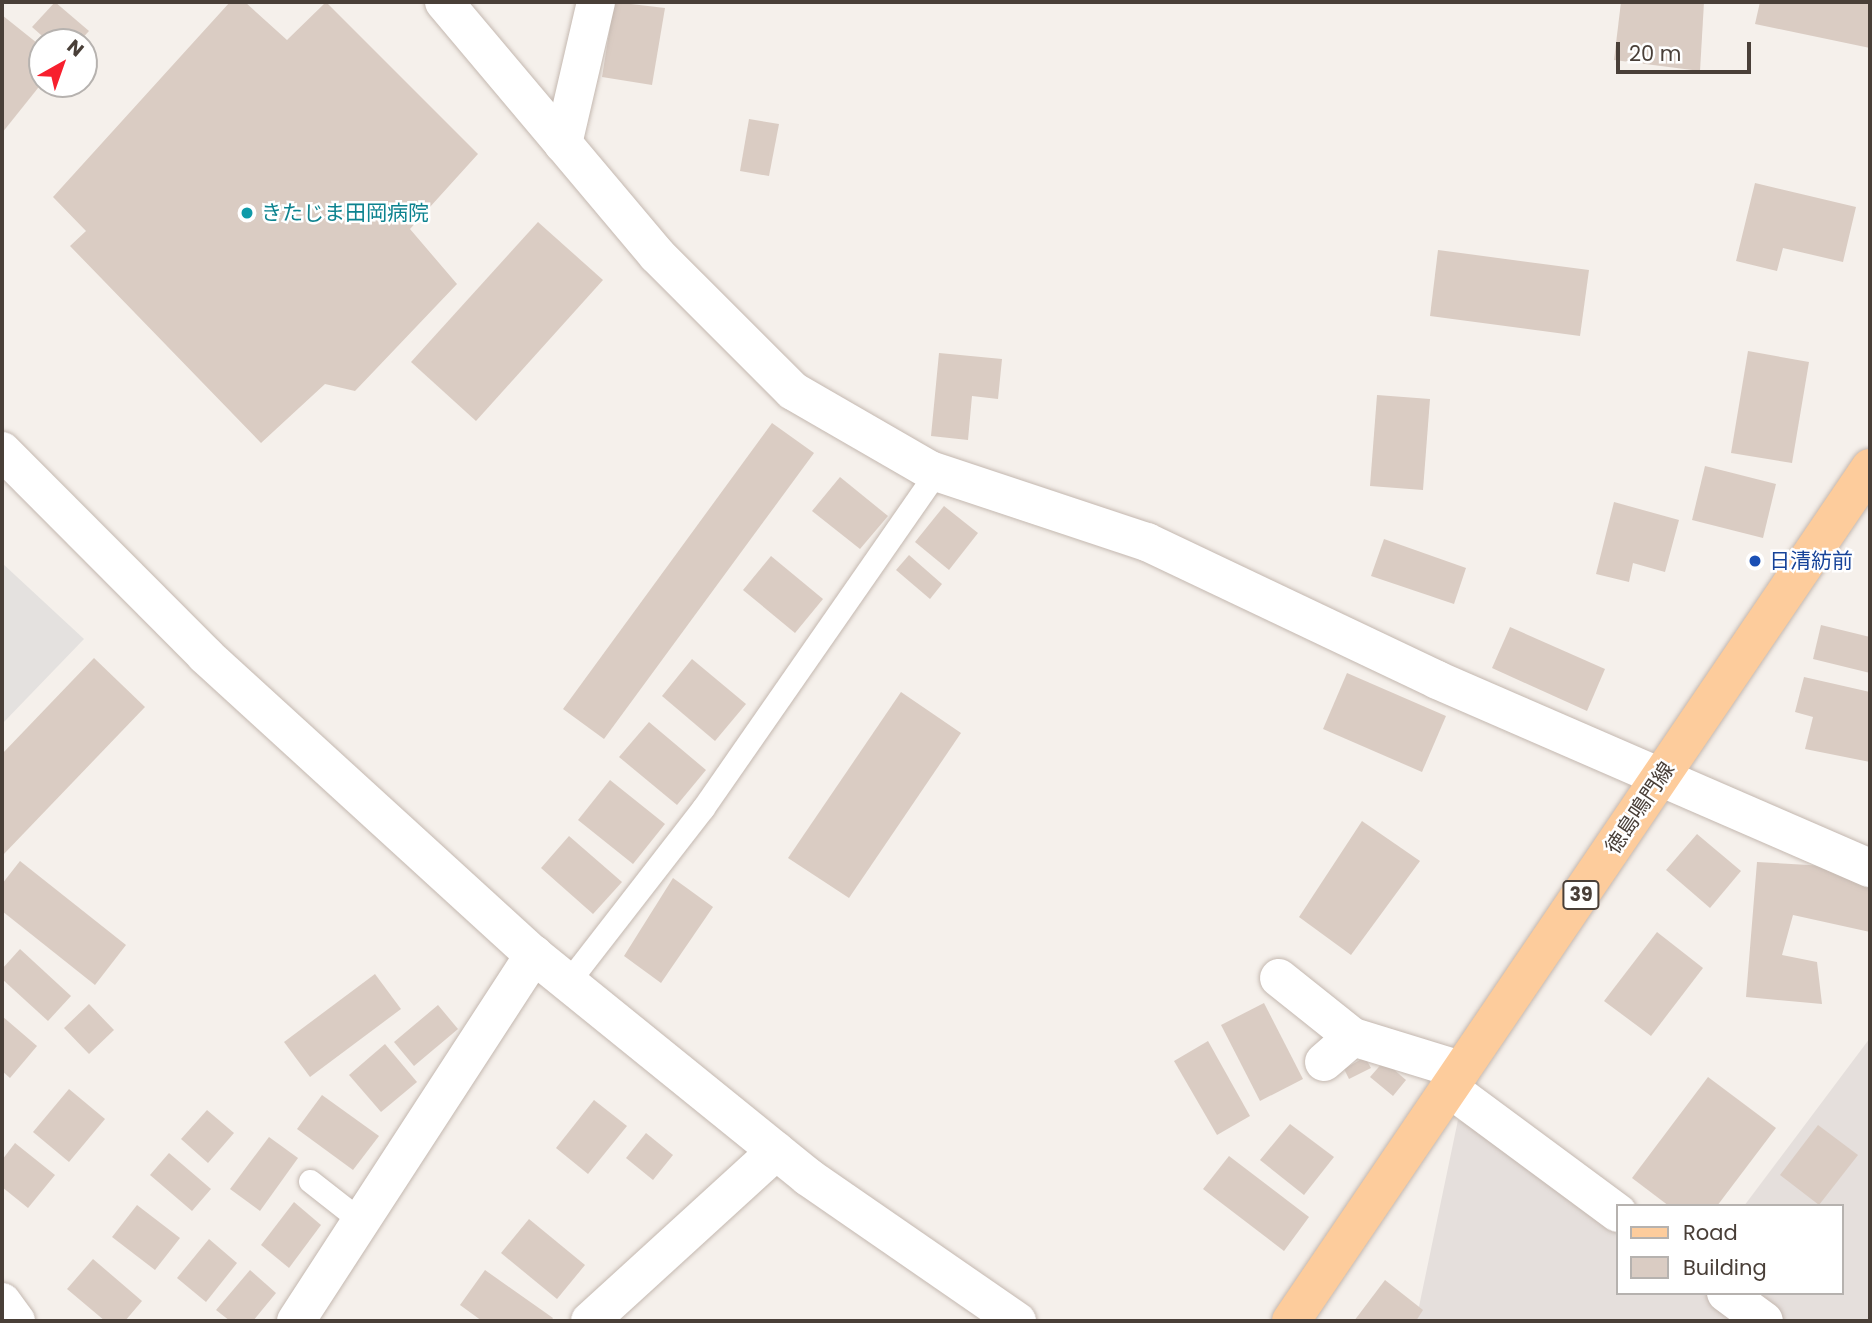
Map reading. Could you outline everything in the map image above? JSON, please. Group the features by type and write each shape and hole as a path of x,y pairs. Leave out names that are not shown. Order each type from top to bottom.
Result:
{"main road":[{"name":"徳島鳴門線","path":"1290,1321 1870,468"}],"street":[{"path":"444,2 657,255 793,391 936,473 1147,542 1660,780 1870,868"},
{"path":"563,144 596,2"},
{"path":"2,451 205,655 534,955 776,1151 1017,1321"},
{"path":"296,1321 534,955"},
{"path":"1279,978 1353,1037 1455,1079 1616,1211"},
{"path":"1324,1062 1353,1037"},
{"path":"590,1321 776,1151"},
{"path":"2,1302 16,1321"}],"lane":[{"path":"568,982 703,808 936,473"},
{"path":"310,1181 361,1221"}],"shaded area":[{"path":"2,563 84,639 2,724"},
{"path":"1870,1038 1870,1321 1416,1321 1458,1120 1630,1204 1616,1204 1616,1295 1844,1295 1844,1204 1746,1204"}],"building":[{"path":"55,2 85,28 33,28"},
{"name":"きたじま田岡病院","path":"230,2 245,2 287,40 326,2 478,154 410,229 457,284 355,391 325,384 261,443 70,246 86,231 53,197"},
{"path":"614,2 665,8 652,85 602,77"},
{"path":"1621,2 1704,2 1700,71 1614,60"},
{"path":"1760,2 1870,2 1870,48 1755,24"},
{"path":"2,15 28,36 30,98 2,133"},
{"path":"749,119 779,124 769,176 740,171"},
{"path":"1755,183 1856,207 1843,262 1783,248 1777,271 1736,261"},
{"path":"538,222 603,280 476,421 411,362"},
{"path":"1438,250 1589,270 1580,336 1430,316"},
{"path":"1748,351 1809,362 1792,463 1731,453"},
{"path":"939,353 1002,359 998,399 972,396 968,440 931,436"},
{"path":"1377,395 1430,399 1423,490 1370,486"},
{"path":"772,423 814,453 604,739 563,709"},
{"path":"1705,466 1776,484 1763,538 1692,520"},
{"path":"840,477 888,516 860,549 812,511"},
{"path":"1614,502 1679,520 1665,572 1633,563 1629,582 1596,574"},
{"path":"944,506 978,533 949,570 915,542"},
{"path":"1384,539 1466,568 1454,604 1371,576"},
{"path":"909,555 942,584 930,599 896,570"},
{"path":"771,556 823,599 795,633 743,590"},
{"path":"1821,625 1870,637 1870,673 1813,659"},
{"path":"1510,627 1605,669 1587,711 1492,668"},
{"path":"94,658 145,707 2,856 2,754"},
{"path":"692,659 746,704 715,741 662,696"},
{"path":"1347,673 1446,716 1422,772 1323,729"},
{"path":"1804,677 1870,692 1870,762 1805,749 1813,717 1795,712"},
{"path":"901,692 961,733 849,898 788,858"},
{"path":"649,722 706,770 677,805 619,757"},
{"path":"610,780 665,824 633,864 578,820"},
{"path":"1362,821 1420,861 1351,955 1299,917"},
{"path":"1697,834 1741,871 1710,908 1666,870"},
{"path":"569,836 622,882 593,914 541,868"},
{"path":"20,861 126,945 95,985 2,911 2,884"},
{"path":"1757,862 1826,866 1870,889 1870,932 1793,915 1782,955 1817,962 1822,1004 1746,997"},
{"path":"673,878 713,907 661,983 624,956"},
{"path":"1657,932 1703,968 1651,1036 1604,1001"},
{"path":"20,949 71,996 48,1021 2,979 2,969"},
{"path":"375,974 401,1009 310,1077 284,1042"},
{"path":"1264,1003 1303,1079 1260,1101 1221,1025"},
{"path":"89,1004 114,1030 89,1054 64,1028"},
{"path":"438,1005 458,1029 414,1066 394,1042"},
{"path":"2,1016 37,1046 10,1078 2,1071"},
{"path":"1208,1041 1250,1116 1217,1135 1174,1061"},
{"path":"385,1044 417,1082 381,1112 349,1075"},
{"path":"1365,1057 1371,1068 1349,1079 1344,1069"},
{"path":"1384,1061 1406,1080 1393,1096 1370,1077"},
{"path":"1708,1077 1776,1128 1719,1204 1666,1204 1632,1178"},
{"path":"69,1089 105,1119 69,1162 33,1132"},
{"path":"322,1095 379,1136 353,1170 297,1129"},
{"path":"594,1100 627,1126 588,1174 556,1148"},
{"path":"207,1110 234,1133 208,1163 181,1139"},
{"path":"1290,1124 1334,1157 1304,1195 1260,1160"},
{"path":"1818,1125 1858,1155 1820,1204 1780,1175"},
{"path":"646,1133 673,1155 653,1180 626,1158"},
{"path":"269,1137 298,1158 260,1211 230,1189"},
{"path":"15,1143 55,1175 28,1208 2,1187 2,1160"},
{"path":"169,1153 211,1189 192,1211 150,1175"},
{"path":"1229,1156 1309,1217 1284,1251 1203,1189"},
{"path":"294,1202 321,1225 289,1268 261,1245"},
{"path":"137,1205 180,1238 155,1270 112,1237"},
{"path":"529,1219 585,1265 557,1299 501,1253"},
{"path":"209,1239 237,1263 206,1302 177,1278"},
{"path":"93,1259 142,1301 125,1321 105,1321 67,1289"},
{"path":"250,1270 276,1293 253,1321 230,1321 216,1310"},
{"path":"485,1270 553,1318 551,1321 482,1321 460,1305"},
{"path":"1385,1280 1423,1310 1416,1321 1354,1321"}],"place":[{"name":"きたじま田岡病院","path":"247,213"},
{"name":"日清紡前","path":"1755,561"}]}
